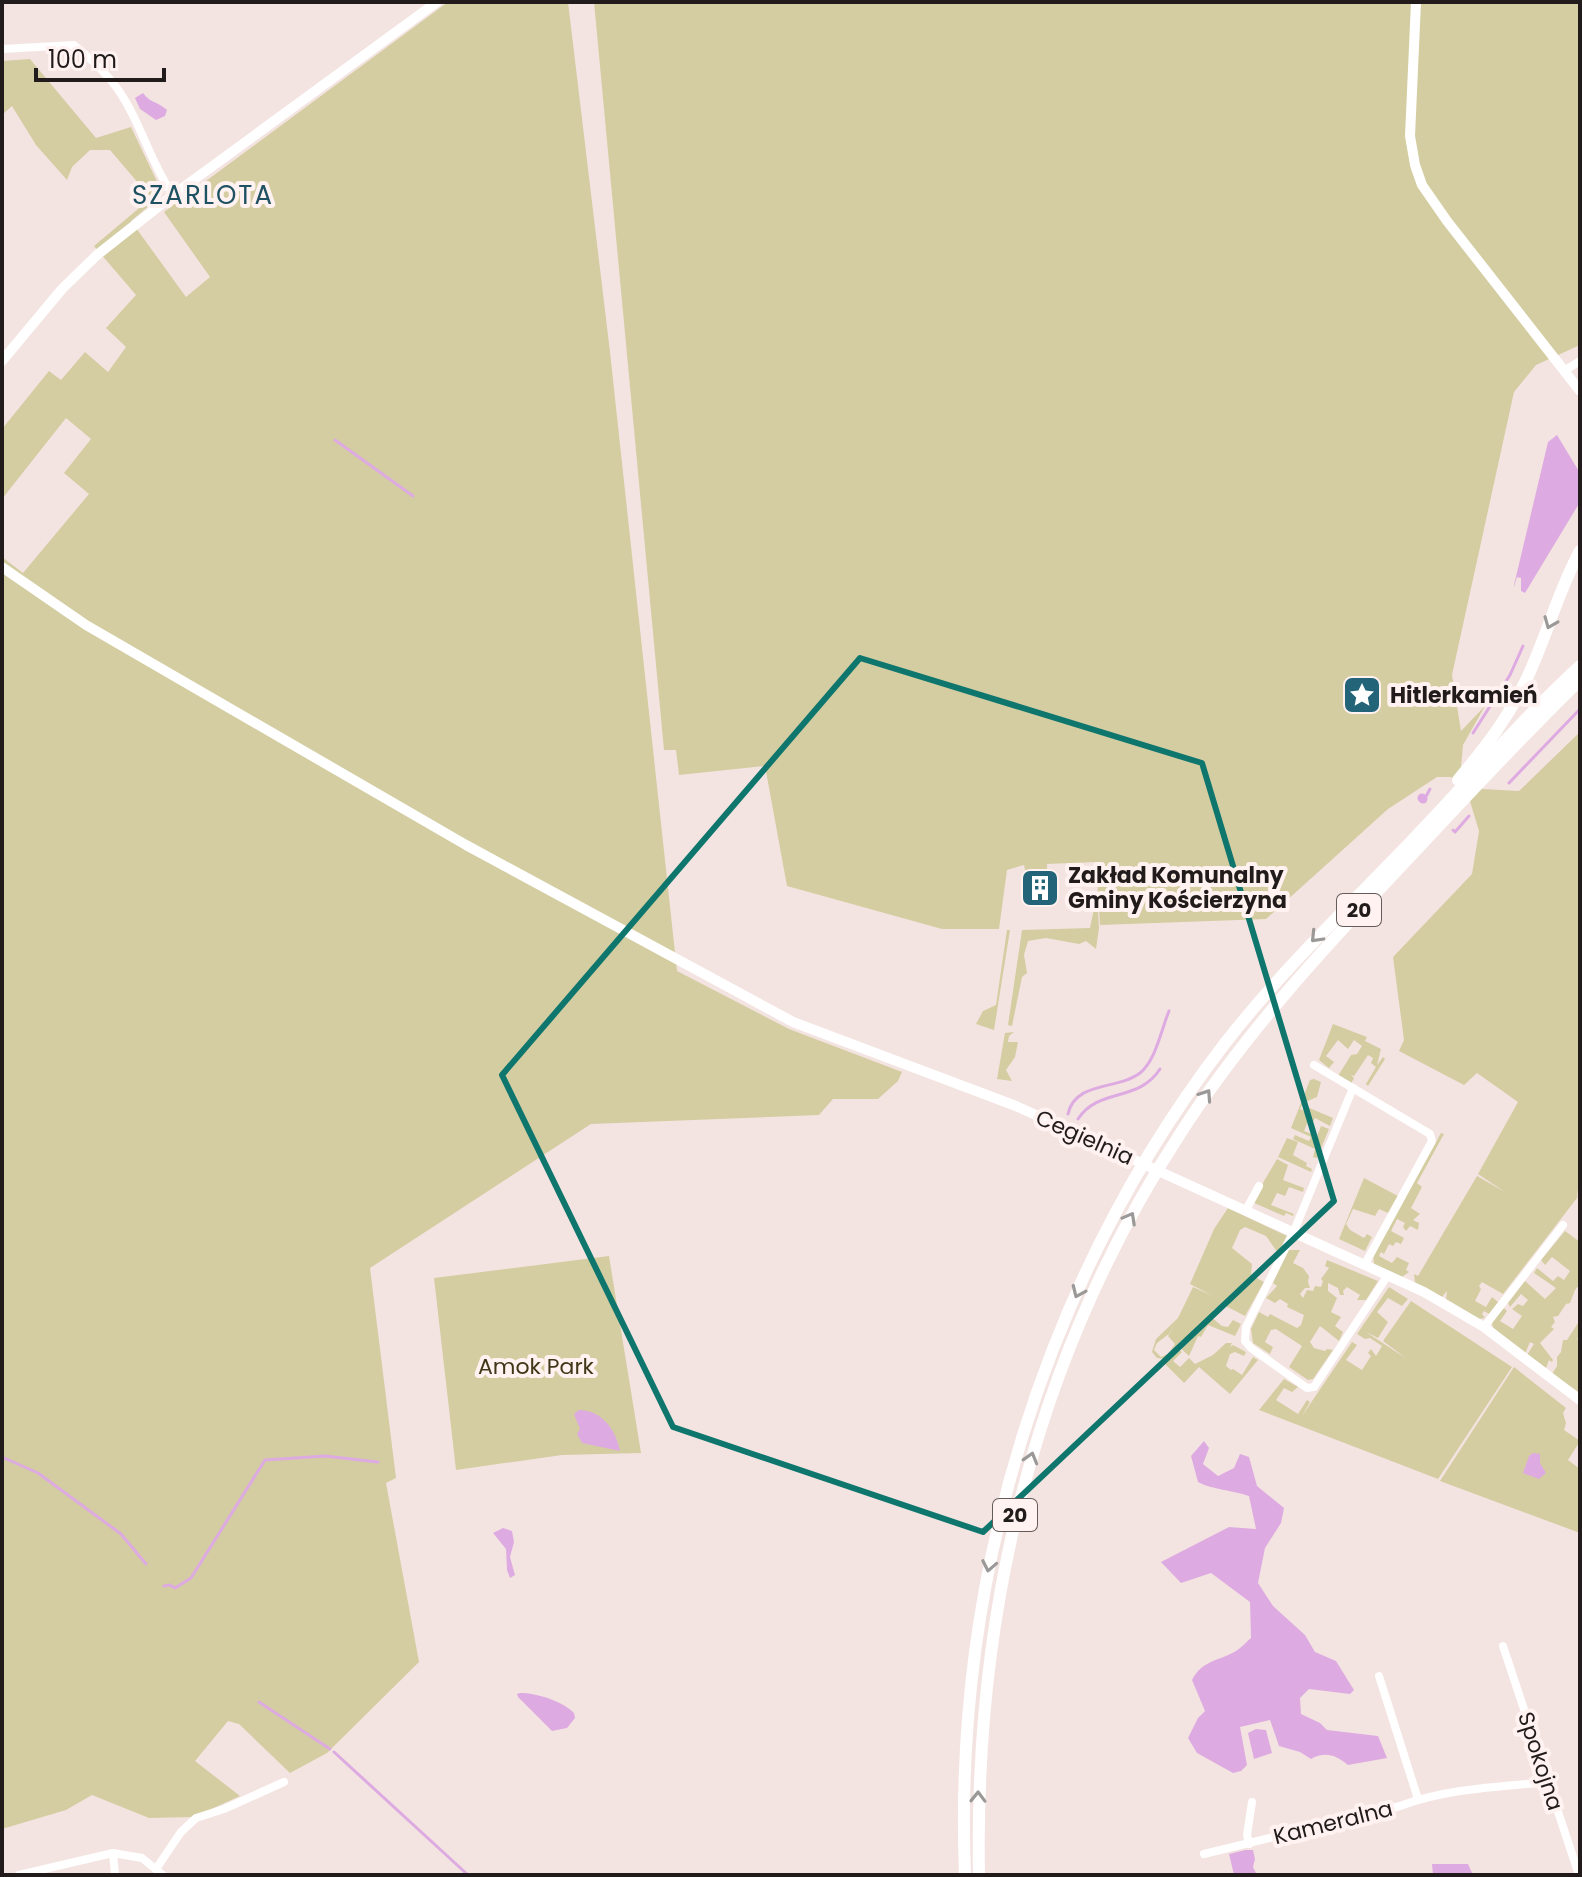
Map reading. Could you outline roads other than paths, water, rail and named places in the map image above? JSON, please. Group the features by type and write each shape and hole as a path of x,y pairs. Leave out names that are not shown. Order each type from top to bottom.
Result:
{"main road":[{"path":"1449,802 1459,779 1487,748 1516,699 1580,551"},
{"name":"20","path":"965,1875 969,1702 981,1611 1001,1510 1029,1414 1100,1244 1139,1173 1192,1089 1258,1003 1317,936 1449,802 1538,705 1580,666"},
{"name":"20","path":"979,1875 978,1793 983,1704 995,1613 1016,1513 1040,1427 1074,1337 1106,1265 1163,1161 1215,1082 1283,995 1444,818 1580,680"}],"street":[{"path":"2,361 62,289 97,255 173,195 437,2"},
{"path":"1416,2 1410,136 1422,185 1580,391"},
{"path":"2,49 74,45 92,59 122,95 162,180 173,195"},
{"path":"1564,371 1580,361"},
{"name":"Cegielnia","path":"2,567 86,625 466,845 679,962 793,1022 1016,1106 1424,1292 1484,1327 1580,1400"},
{"path":"1314,1065 1430,1134 1432,1141 1365,1264"},
{"path":"1353,1088 1294,1231 1246,1327 1245,1341 1307,1388 1314,1387 1388,1275"},
{"path":"1246,1210 1259,1186"},
{"path":"1484,1327 1563,1225"},
{"name":"Spokojna","path":"1503,1646 1579,1875"},
{"name":"Kameralna","path":"1379,1676 1418,1799"},
{"path":"20,1875 113,1853 142,1858 160,1872 181,1832 196,1818 284,1782"},
{"name":"Kameralna","path":"1204,1854 1418,1799 1458,1791 1548,1782"},
{"name":"Kameralna","path":"1249,1844 1247,1835 1252,1802"},
{"path":"113,1853 115,1875"}],"waterway":[{"path":"335,440 413,496"},
{"path":"1473,733 1510,675 1523,646"},
{"path":"1509,783 1580,709"},
{"path":"1424,800 1430,789"},
{"path":"1453,830 1455,832 1469,816"},
{"path":"1068,1114 1079,1096 1131,1078 1146,1067 1169,1011"},
{"path":"1078,1119 1097,1102 1141,1087 1160,1069"},
{"path":"164,1586 175,1588 191,1578 265,1460 325,1456 378,1462"},
{"path":"2,1457 38,1473 121,1534 146,1564"},
{"path":"259,1702 330,1749"},
{"path":"334,1752 468,1875"}],"place":[{"name":"Hitlerkamień","path":"1362,695"},
{"name":"Zakład Komunalny Gminy Kościerzyna","path":"1040,888"}],"district":[{"name":"SZARLOTA","path":"203,195"}],"park label":[{"name":"Amok Park","path":"536,1366"}]}
